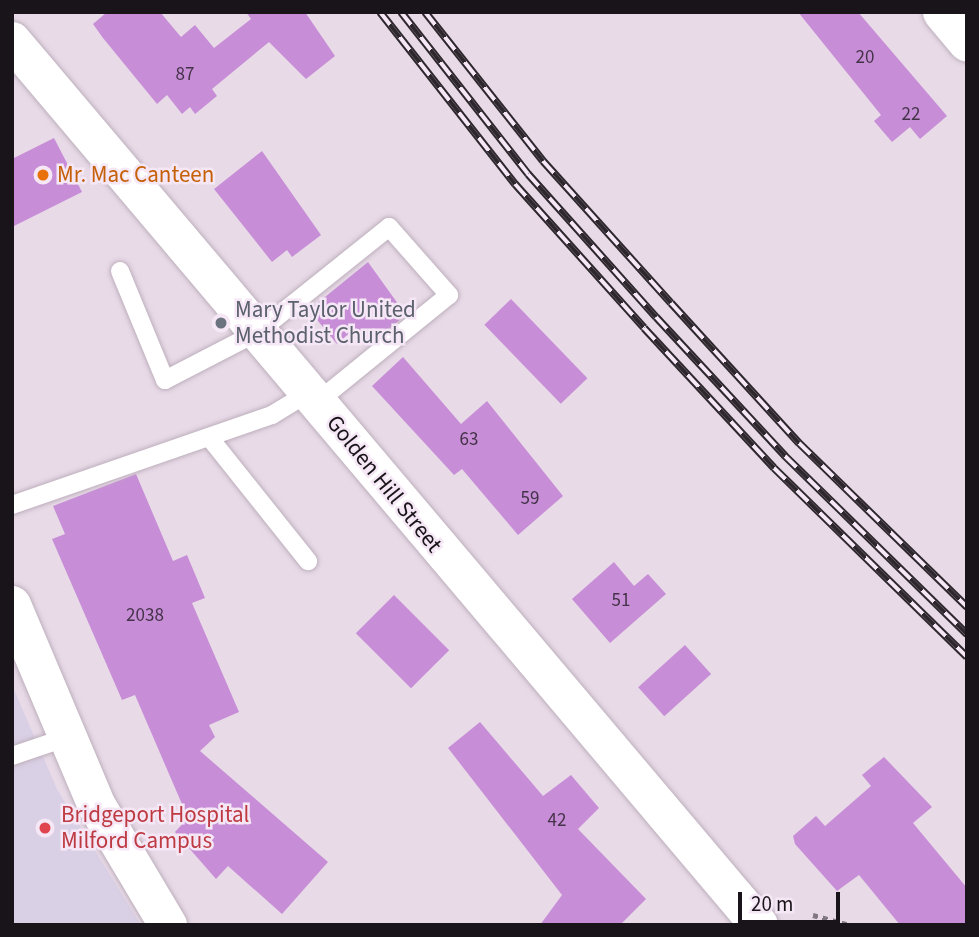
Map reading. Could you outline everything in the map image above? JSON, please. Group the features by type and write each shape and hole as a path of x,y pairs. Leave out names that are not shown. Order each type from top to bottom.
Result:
{"main road":[{"name":"Golden Hill Street","path":"12,41 759,925"},
{"path":"12,605 65,738 168,925"}],"street":[{"path":"941,12 967,43"}],"lane":[{"path":"12,505 272,415 312,398 449,295 389,227 258,332 165,380 120,271"},
{"path":"209,437 308,561"},
{"path":"12,756 65,738"}],"path":[{"path":"813,915 850,925"}],"shaded area":[{"name":"Bridgeport Hospital Milford Campus","path":"12,685 57,789 141,925 12,925"}],"building":[{"path":"107,12 160,12 181,37 195,25 214,48 251,19 246,12 305,12 335,56 306,79 269,42 212,89 217,96 195,114 190,107 182,114 167,95 157,104 103,38 93,24"},
{"path":"798,12 858,12 947,116 920,139 910,127 892,142 874,121 881,115"},
{"name":"Mr. Mac Canteen","path":"54,138 82,192 12,227 12,159"},
{"path":"262,151 321,235 292,257 287,250 272,262 214,189"},
{"path":"368,262 406,315 368,346 354,329 337,344 309,310"},
{"path":"511,299 587,378 561,404 484,325"},
{"path":"403,357 461,424 487,401 563,496 518,535 462,469 454,475 372,386"},
{"path":"136,474 173,561 187,555 205,598 192,603 239,712 209,725 215,737 200,751 328,862 282,914 228,866 216,879 175,832 188,818 135,695 122,700 52,539 65,534 53,506"},
{"path":"614,562 634,586 648,574 666,594 610,643 572,599"},
{"path":"394,595 449,650 411,688 356,633"},
{"path":"685,645 711,674 664,716 638,687"},
{"path":"480,722 543,796 571,775 599,808 578,829 646,899 620,925 540,925 562,895 448,748"},
{"path":"884,757 932,807 913,823 967,888 967,925 900,925 859,875 837,891 795,844 793,836 816,816 825,826 871,786 862,775"}],"railway":[{"path":"380,12 515,184 644,328 774,468 967,657"},
{"path":"401,12 528,174 656,317 785,456 967,634"},
{"path":"425,12 543,161 671,303 799,443 967,607"}],"place":[{"name":"Mr. Mac Canteen","path":"43,175"},
{"name":"Mary Taylor United Methodist Church","path":"221,323"},
{"name":"Bridgeport Hospital Milford Campus","path":"45,828"}]}
